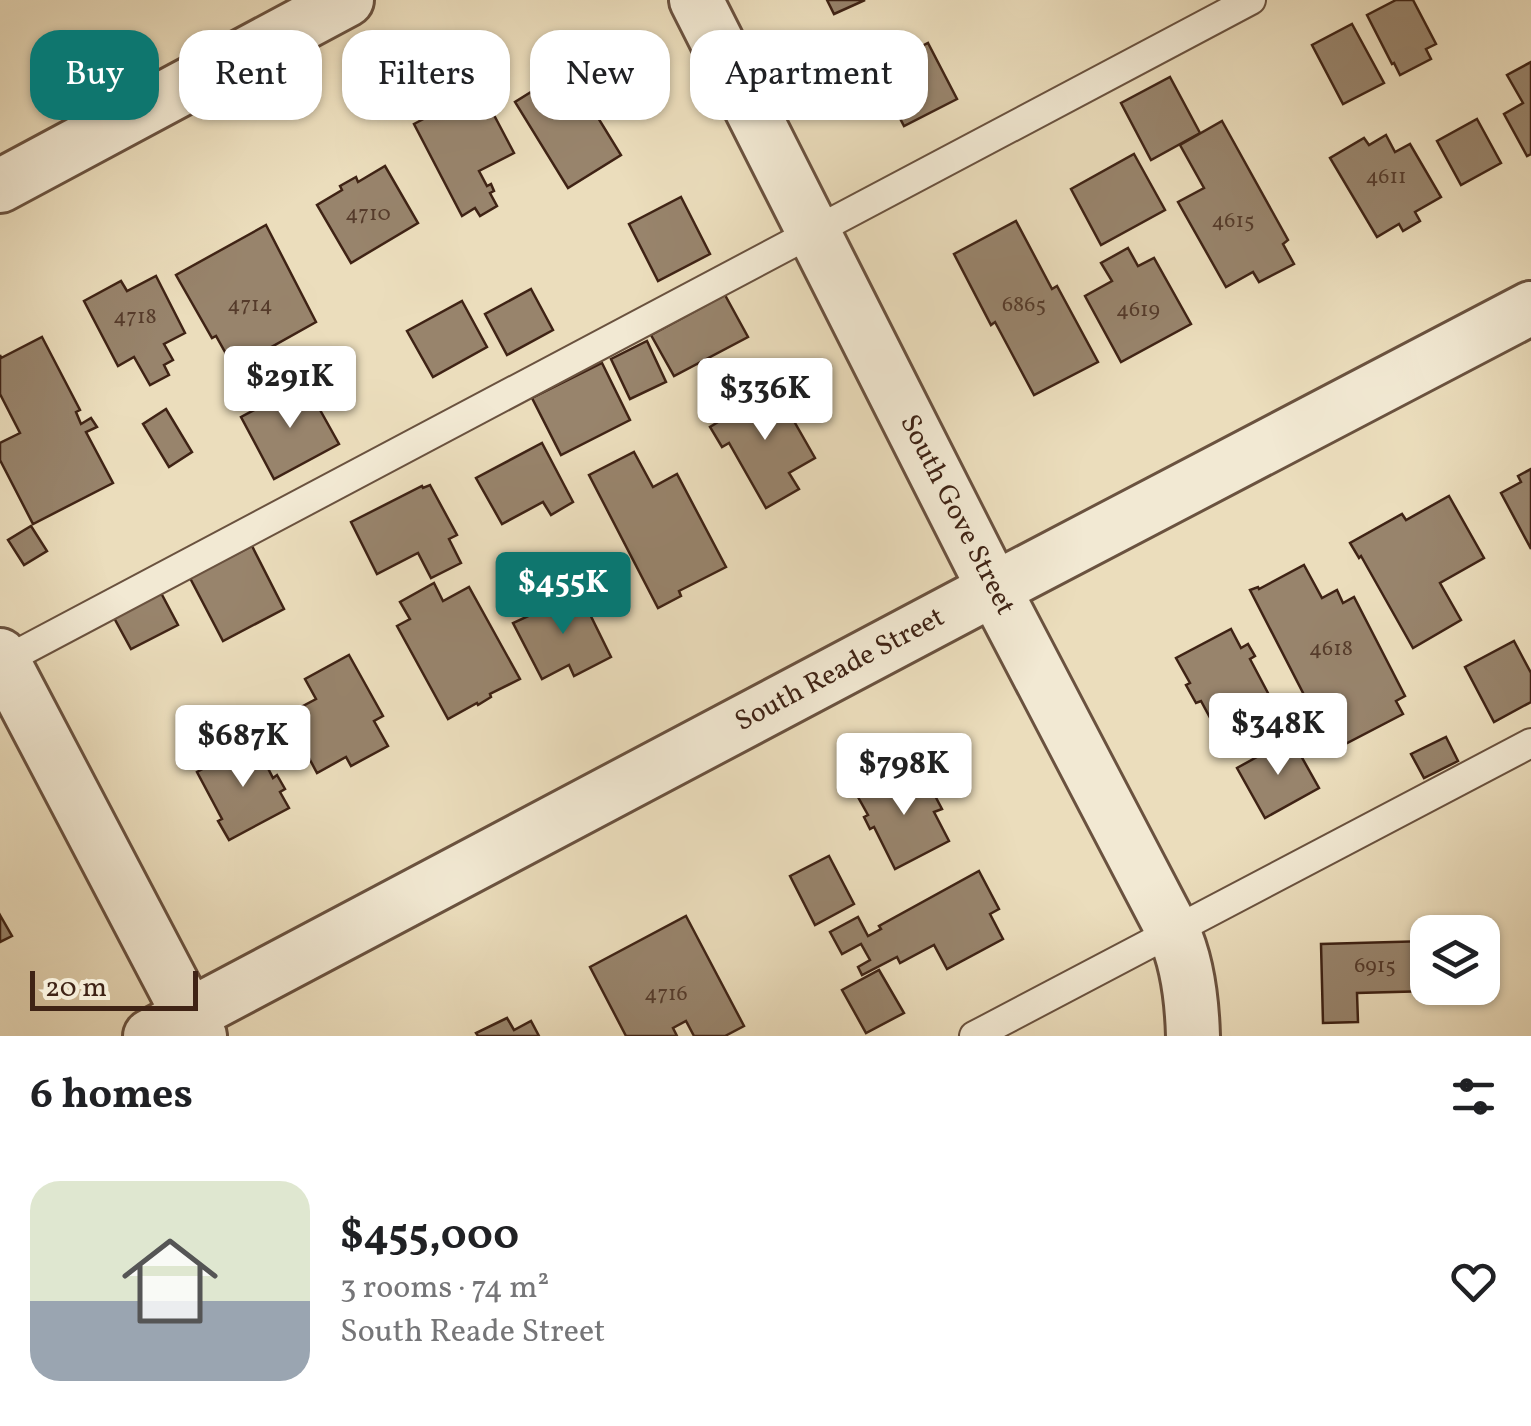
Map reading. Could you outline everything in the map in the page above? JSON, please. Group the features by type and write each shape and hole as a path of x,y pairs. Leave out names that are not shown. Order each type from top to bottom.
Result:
{"street":[{"path":"0,186 347,0"},
{"name":"South Gove Street","path":"696,0 1182,950 1193,1036"},
{"name":"South Reade Street","path":"180,1029 994,588 1531,308"},
{"path":"1,660 180,1029"}],"lane":[{"path":"1,660 1251,0"},
{"path":"974,1036 1531,743"}],"building":[{"path":"827,0 865,0 834,14"},
{"path":"1396,0 1413,0 1436,44 1426,49 1431,59 1400,75 1367,15"},
{"path":"1352,24 1384,83 1343,104 1312,45"},
{"path":"928,43 957,99 928,114"},
{"path":"1531,62 1531,154 1527,156 1504,114 1523,103 1507,75"},
{"path":"1170,77 1200,133 1151,160 1121,103"},
{"path":"530,93 530,120 599,120 621,155 568,188 515,102"},
{"path":"1477,119 1501,163 1461,185 1437,141"},
{"path":"422,120 497,120 514,153 479,171 487,186 491,184 494,191 490,193 497,206 480,216 475,208 462,216 414,124"},
{"path":"1222,121 1288,240 1283,244 1294,264 1259,282 1253,272 1226,287 1178,202 1204,188 1180,145"},
{"path":"1386,135 1395,152 1410,144 1441,197 1415,212 1420,221 1403,231 1399,224 1377,237 1330,158 1364,138 1369,145"},
{"path":"1134,154 1165,210 1101,245 1071,189"},
{"path":"385,166 418,223 351,263 317,205 342,190 340,186 356,177 358,182"},
{"path":"681,197 710,254 658,281 629,224"},
{"path":"1016,221 1052,289 1057,286 1098,362 1034,395 954,254"},
{"path":"266,225 316,322 234,368 176,275"},
{"path":"1128,248 1138,266 1154,258 1191,324 1121,362 1085,296 1112,281 1101,263"},
{"path":"156,276 185,333 164,344 173,360 164,365 169,375 150,385 134,357 118,366 84,301 121,281 127,291"},
{"path":"531,289 553,330 507,355 485,314"},
{"path":"725,295 748,337 674,376 651,335"},
{"path":"462,301 487,347 433,377 407,331"},
{"path":"42,337 80,410 76,412 81,424 91,418 97,427 86,432 113,483 33,524 0,460 0,443 20,433 0,394 0,355 1,358"},
{"path":"647,341 666,382 630,399 611,359"},
{"path":"602,363 630,420 561,455 532,398"},
{"path":"305,383 339,444 274,479 241,417"},
{"path":"757,384 764,395 775,388 815,458 789,473 799,489 766,508 729,443 722,447 710,427 718,422 716,417 748,399 743,391"},
{"path":"166,409 192,452 169,467 143,424"},
{"path":"542,443 573,502 551,515 543,502 502,524 476,478"},
{"path":"634,452 653,487 677,474 726,567 679,591 681,596 658,608 589,475"},
{"path":"1531,469 1531,549 1501,493 1521,482 1518,476"},
{"path":"430,485 457,535 449,539 461,563 431,578 418,553 377,574 351,522"},
{"path":"1449,496 1484,558 1440,583 1461,620 1413,648 1350,543 1402,514 1406,520"},
{"path":"31,526 47,551 24,565 8,540"},
{"path":"252,546 284,609 223,641 190,578"},
{"path":"1304,565 1322,598 1337,590 1343,603 1354,597 1405,696 1396,701 1403,714 1326,754 1312,727 1319,724 1250,590"},
{"path":"434,583 443,601 469,587 520,679 448,719 397,626 410,619 400,602"},
{"path":"578,590 611,657 574,676 569,665 542,679 513,623 552,605 549,598 559,592 563,599"},
{"path":"160,591 178,625 131,649 113,616"},
{"path":"1231,629 1241,648 1248,644 1255,656 1250,659 1269,695 1214,725 1201,701 1196,703 1176,658"},
{"path":"1514,641 1531,673 1531,702 1494,722 1465,667"},
{"path":"349,655 383,716 374,721 388,746 351,766 346,757 317,773 286,715 316,699 305,679"},
{"path":"1446,737 1458,761 1424,778 1411,754"},
{"path":"1291,738 1319,788 1265,818 1237,768"},
{"path":"254,741 273,778 277,775 285,789 280,792 289,808 229,840 197,772"},
{"path":"914,768 928,795 933,792 942,809 934,812 949,841 895,869 874,827 870,829 864,817 868,815 858,797"},
{"path":"829,856 854,904 815,925 790,876"},
{"path":"979,871 999,909 990,914 1003,939 947,969 934,945 900,963 897,957 862,975 858,967 870,960 861,944 842,954 830,932 858,917 868,936 881,929 879,926"},
{"path":"0,915 12,936 0,942"},
{"path":"686,916 744,1026 725,1036 694,1036 686,1021 673,1028 677,1036 626,1036 590,967"},
{"path":"1410,942 1410,992 1357,993 1358,1022 1323,1023 1321,944"},
{"path":"879,970 904,1013 866,1033 842,990"},
{"path":"507,1018 514,1030 531,1021 539,1036 476,1033"}]}
